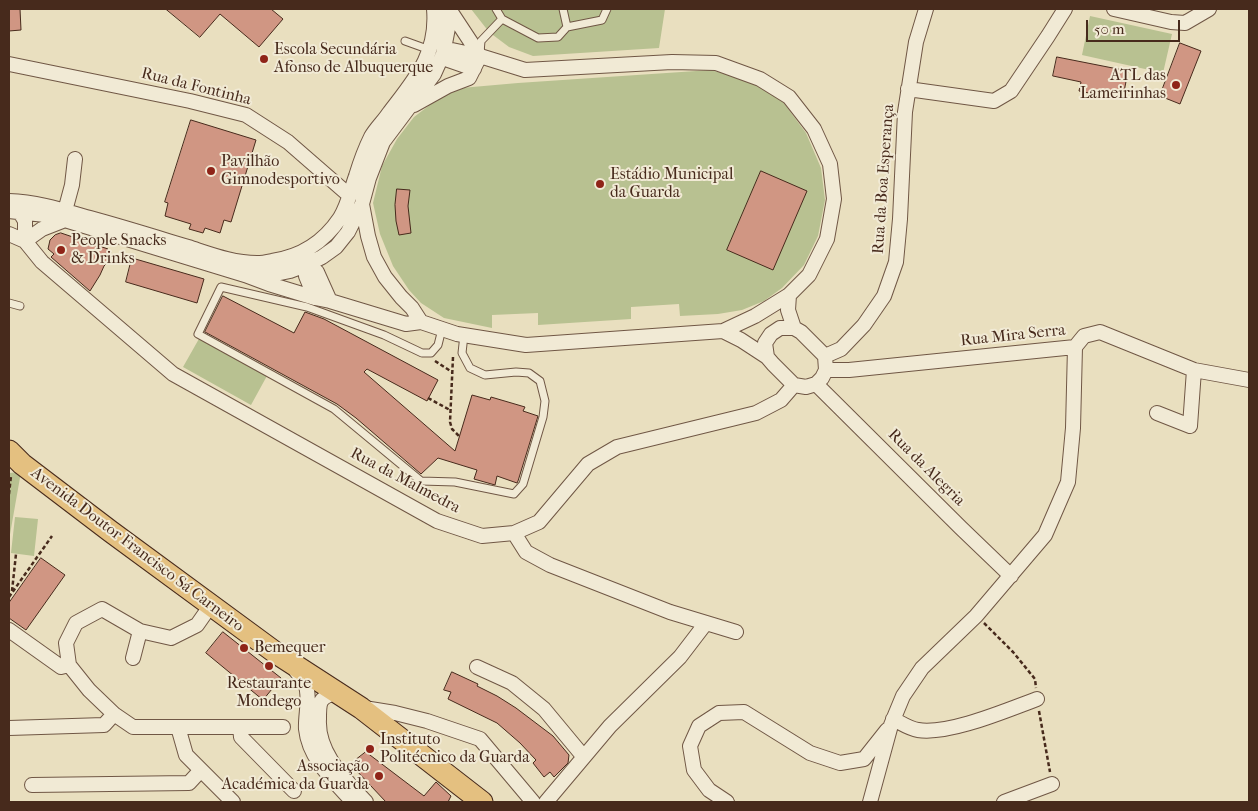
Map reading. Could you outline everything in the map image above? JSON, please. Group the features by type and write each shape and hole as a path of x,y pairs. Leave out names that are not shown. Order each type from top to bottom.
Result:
{"main road":[{"name":"Avenida Doutor Francisco Sá Carneiro","path":"13,463 110,531 292,664 320,688 361,708 482,802"}],"street":[{"path":"65,215 232,260 258,263 322,257 336,247 348,232 362,204 369,178 383,142 434,74 437,52 434,9"},
{"path":"245,276 266,276 290,271 327,234 340,217 350,196 372,136 413,82 425,61 437,52 448,28 448,9"},
{"path":"448,9 480,56"},
{"name":"Rua da Boa Esperança","path":"826,363 864,325 884,296 896,262 905,112 916,42 926,9"},
{"path":"908,89 994,101 1011,91 1065,9"},
{"path":"1114,9 1171,22 1185,23 1209,9"},
{"path":"25,241 24,221 14,206 43,204 65,215 316,298 406,324 420,322 460,334 526,345 723,332 755,316 789,295 809,276 827,239 834,199 830,164 814,129 789,97 760,79 716,63 672,62 525,70 480,56 452,50 437,52"},
{"path":"437,52 448,60 474,69"},
{"path":"410,107 448,86 469,78 480,56"},
{"name":"Rua da Fontinha","path":"9,64 190,101 246,115 288,142 350,196"},
{"path":"25,241 65,215 72,185 75,158"},
{"path":"362,204 374,257 385,277 412,308 420,322"},
{"name":"Rua da Malmedra","path":"14,206 14,219 10,235 25,241 42,262 173,374 437,521 482,536 514,533 539,522 588,464 617,447 756,412 781,400 794,385"},
{"path":"303,259 306,276 316,298"},
{"path":"303,259 317,272 330,301"},
{"path":"789,295 788,310 794,328"},
{"path":"723,332 741,340 767,356 794,385 806,387 816,384 822,378 826,363 801,332 794,328 780,328 771,334 765,343 767,356"},
{"name":"Rua Mira Serra","path":"826,363 849,370 1074,347 1084,336 1100,332 1194,370 1249,380"},
{"path":"870,802 892,722 903,696 922,668 976,616 1045,535 1068,482 1073,428 1074,347"},
{"path":"1157,413 1190,426 1194,370"},
{"name":"Rua da Alegria","path":"816,384 1011,576"},
{"path":"514,533 526,552 550,565 670,612 736,632"},
{"path":"210,605 197,625 171,638 140,632 102,610 76,623 66,643 69,665 114,714 134,727 284,727"},
{"path":"546,802 610,726 680,657 706,623"},
{"path":"9,630 61,667 69,665"},
{"path":"133,658 140,632"},
{"path":"477,667 512,683 544,710 583,756"},
{"path":"320,688 308,703 306,729 313,753 366,802"},
{"path":"320,688 318,727 332,772 353,802"},
{"path":"892,722 917,730 940,730 978,720 1037,699"},
{"path":"361,708 419,719 480,739 533,802"},
{"path":"727,802 709,790 694,770 690,746 700,726 718,714 744,712 810,753 840,763 864,759 892,722"},
{"path":"9,728 104,725 114,714"},
{"path":"178,727 186,755 233,802"},
{"path":"240,727 241,737 294,791"},
{"path":"32,785 188,783 201,770"},
{"path":"1004,802 1052,784"}],"lane":[{"path":"496,9 502,19 538,38 558,37 567,27 602,20 607,9"},
{"path":"563,9 567,27"},
{"path":"480,56 481,41 502,19"},
{"path":"405,41 437,52"},
{"path":"442,329 438,345 431,353 422,353 384,335 307,308 221,287 198,334 334,409 421,481 455,482 514,494 523,484 543,417 545,400 540,382 529,373 516,372 485,375 470,368 462,353 460,334"},
{"path":"9,303 20,306"}],"path":[{"path":"459,436 452,429 450,410 453,350 460,334"},
{"path":"431,353 435,361 452,372"},
{"path":"428,398 450,410"},
{"path":"9,494 13,463"},
{"path":"9,598 52,536"},
{"path":"12,593 16,554"}],"green space":[{"path":"471,9 665,9 659,48 533,56 509,47 489,32"},
{"path":"1090,16 1172,34 1163,73 1082,55"},
{"name":"Estádio Municipal da Guarda","path":"711,70 757,83 783,102 806,133 821,168 825,200 818,236 804,265 782,288 764,301 742,310 718,314 680,316 679,304 631,307 631,319 538,325 538,313 492,315 492,328 444,318 421,303 409,290 393,266 380,234 373,203 382,166 397,139 414,117 435,101 461,88"},
{"path":"200,337 268,374 251,405 183,367"},
{"path":"21,472 9,540 9,473"},
{"path":"15,517 38,519 34,556 11,553"}],"building":[{"path":"9,9 20,9 21,30 9,31"},
{"path":"166,9 271,9 283,19 259,47 220,14 200,37"},
{"path":"1180,43 1201,51 1180,104 1160,96"},
{"path":"1057,57 1128,71 1124,92 1114,90 1113,98 1079,91 1081,82 1053,76"},
{"name":"Pavilhão Gimnodesportivo","path":"191,120 256,140 231,222 224,220 220,233 205,228 203,233 189,229 191,224 165,216 168,203 165,202"},
{"path":"761,171 807,191 773,270 727,250"},
{"path":"397,189 410,190 408,206 411,233 399,235 395,205"},
{"path":"61,233 108,249 107,251 111,252 107,263 90,291 51,257 54,254 48,249 50,240 55,235"},
{"path":"132,258 204,279 197,303 126,282"},
{"path":"223,296 294,333 305,312 324,319 438,380 427,401 367,369 364,372 455,451 472,395 490,400 491,397 525,407 523,411 538,416 517,483 497,476 495,485 474,479 477,470 438,458 421,474 337,404 205,332"},
{"path":"41,558 65,575 26,630 9,618 9,603"},
{"path":"223,632 281,678 263,700 206,653"},
{"path":"452,672 478,684 477,686 516,708 553,736 569,755 568,763 554,777 550,772 544,777 533,763 536,760 497,723 448,699 451,692 444,690"},
{"name":"Associação Académica da Guarda","path":"366,752 424,796 436,782 451,796 448,802 386,802 355,769 361,762 357,759"}],"place":[{"name":"Escola Secundária Afonso de Albuquerque","path":"264,59"},
{"name":"ATL das Lameirinhas","path":"1176,85"},
{"name":"Pavilhão Gimnodesportivo","path":"211,171"},
{"name":"Estádio Municipal da Guarda","path":"600,184"},
{"name":"People Snacks & Drinks","path":"61,250"},
{"name":"Bemequer","path":"244,648"},
{"name":"Restaurante Mondego","path":"269,666"},
{"name":"Instituto Politécnico da Guarda","path":"370,749"},
{"name":"Associação Académica da Guarda","path":"379,776"}]}
